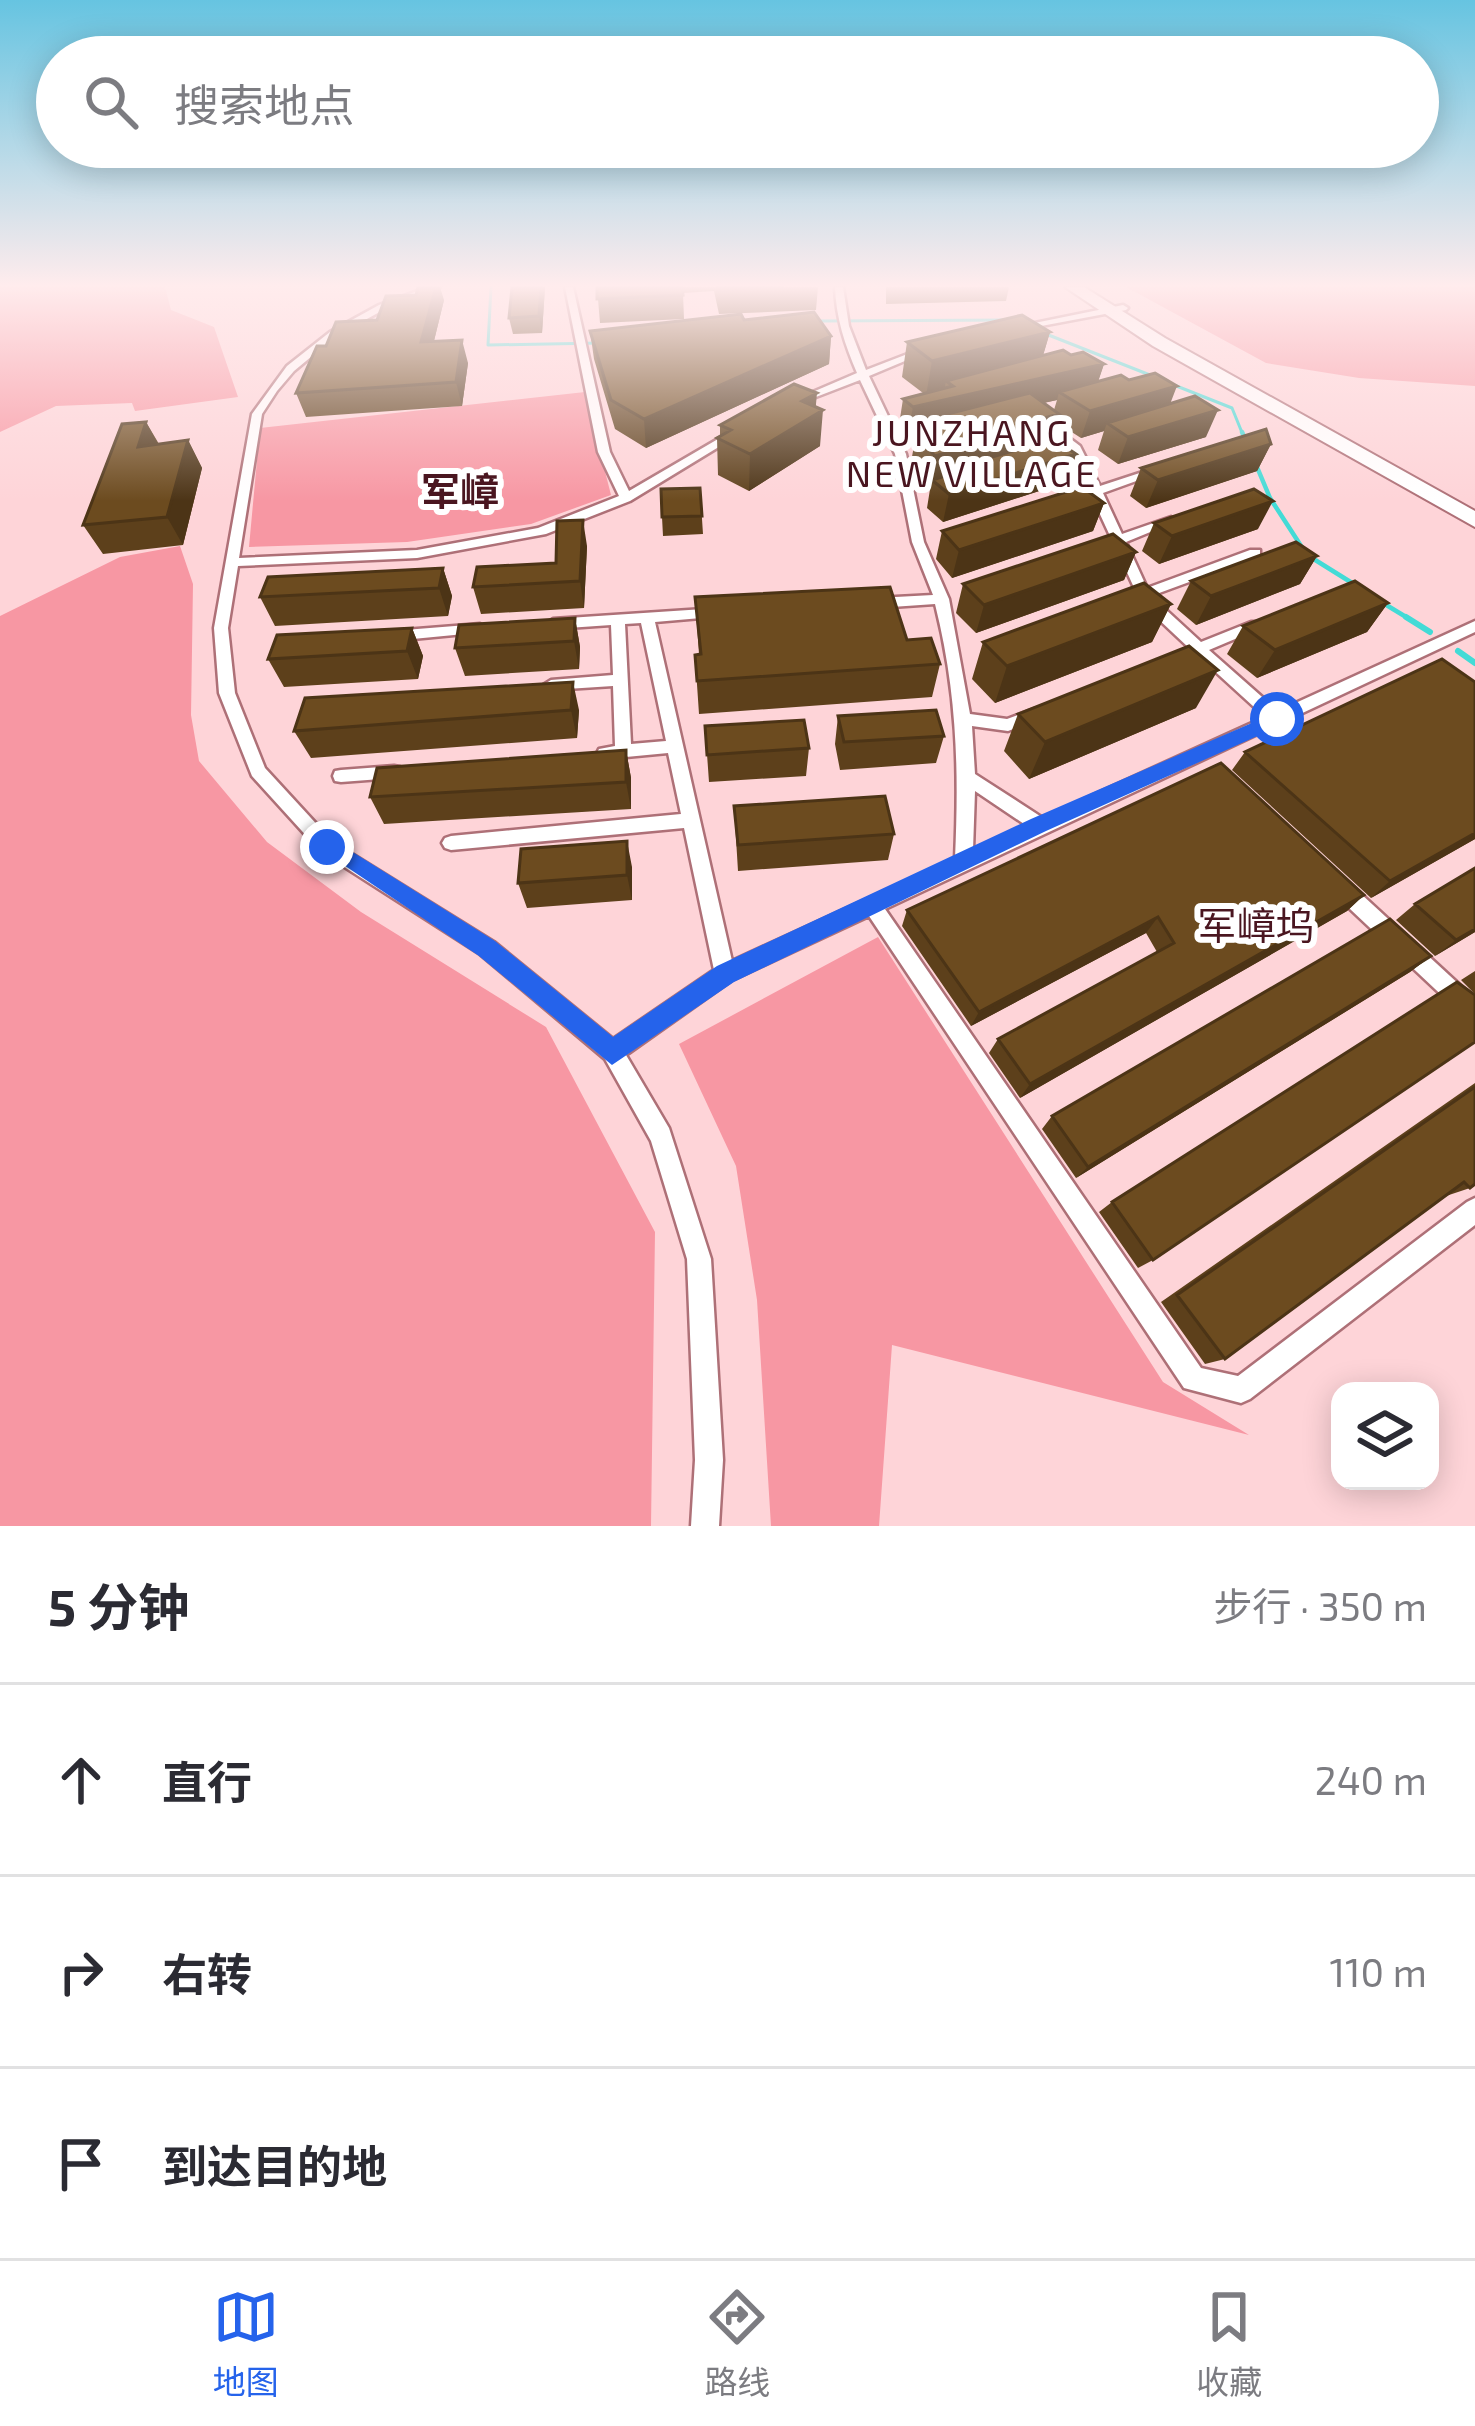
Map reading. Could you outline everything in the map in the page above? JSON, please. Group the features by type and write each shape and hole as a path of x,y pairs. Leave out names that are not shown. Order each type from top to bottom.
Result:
{"highway":[{"path":"1199,358 1475,520"},
{"path":"1205,358 1475,506"}],"street":[{"path":"298,358 275,382 257,414 220,628 227,693 258,771 327,847 487,948 612,1052 661,1136 699,1259 709,1460 705,1526"},
{"path":"583,358 604,452 626,499"},
{"path":"859,358 860,374 897,445 919,548 941,598 965,718 964,862"},
{"path":"779,408 905,358"},
{"path":"1033,416 1054,410"},
{"path":"881,416 901,411"},
{"path":"1015,414 1027,411 1076,448 1143,595 1277,719"},
{"path":"233,562 417,554 542,531 626,499 741,431"},
{"path":"897,445 917,440"},
{"path":"1055,455 1099,442"},
{"path":"1074,499 1179,465"},
{"path":"1098,547 1178,519"},
{"path":"919,548 941,542"},
{"path":"1122,602 1256,554"},
{"path":"859,604 941,598"},
{"path":"527,626 741,611"},
{"path":"1178,657 1282,615"},
{"path":"647,617 725,974"},
{"path":"618,620 623,751"},
{"path":"612,1052 725,974 1039,825 1418,660 1475,626"},
{"path":"368,637 504,628"},
{"path":"526,687 620,680"},
{"path":"965,718 1009,725 1051,708"},
{"path":"596,754 675,746"},
{"path":"1198,755 1215,771"},
{"path":"341,776 411,770"},
{"path":"967,777 1039,825"},
{"path":"452,844 692,820"},
{"path":"1319,868 1475,1013"},
{"path":"873,906 1193,1379 1240,1390 1475,1210"}],"shaded area":[{"path":"0,358 225,358 238,397 135,411 132,403 56,406 0,432"},
{"path":"1257,358 1475,358 1475,386 1359,378"},
{"path":"585,392 611,495 531,524 407,542 249,547 260,428"},
{"path":"180,546 193,584 191,715 199,761 267,842 361,912 546,1027 655,1232 651,1526 0,1526 0,616 120,557"},
{"path":"878,937 1163,1382 1249,1435 892,1345 879,1526 771,1526 757,1300 736,1166 679,1044"}],"building":[{"path":"312,358 459,358 456,382 296,393"},
{"path":"598,358 781,358 644,419 611,400"},
{"path":"1032,358 1094,358 1104,364 913,407 903,399 953,386 946,381"},
{"path":"1155,373 1177,386 1090,411 1059,392 1121,375 1129,380"},
{"path":"794,384 817,393 802,401 823,410 750,454 717,438 731,430 720,425"},
{"path":"1030,393 1059,414 1029,422 1037,427 935,456 916,435 940,428 928,419"},
{"path":"1195,396 1218,410 1128,437 1107,423"},
{"path":"146,422 138,447 188,440 167,517 83,525 122,424"},
{"path":"1266,429 1271,444 1158,480 1141,468"},
{"path":"1054,439 1076,454 949,494 932,480 955,473 951,469"},
{"path":"1082,487 1104,503 959,550 942,531"},
{"path":"700,488 702,516 662,517 661,489"},
{"path":"1254,489 1273,501 1172,536 1154,523"},
{"path":"583,520 580,581 473,587 477,567 556,563 557,521"},
{"path":"1113,534 1136,552 984,605 963,584"},
{"path":"1296,542 1317,556 1211,596 1191,581"},
{"path":"443,568 439,588 260,597 268,577"},
{"path":"1355,581 1388,603 1275,650 1243,626"},
{"path":"1144,583 1171,604 1007,666 983,642"},
{"path":"890,587 907,640 931,638 940,664 697,681 695,655 701,654 695,597"},
{"path":"575,618 574,641 455,648 459,625"},
{"path":"412,628 407,651 268,659 277,635"},
{"path":"1189,646 1218,670 1045,742 1018,714"},
{"path":"1442,659 1475,682 1475,833 1390,881 1245,752"},
{"path":"573,682 571,710 294,731 305,698"},
{"path":"936,710 944,736 844,742 838,716"},
{"path":"804,720 809,748 707,755 705,726"},
{"path":"626,750 626,782 370,797 377,768"},
{"path":"1221,763 1364,895 1030,1084 998,1039 1174,943 1158,917 979,1012 907,910"},
{"path":"885,796 894,834 738,845 734,806"},
{"path":"627,841 627,875 518,883 521,849"},
{"path":"1475,868 1475,929 1456,940 1415,904"},
{"path":"1390,919 1431,956 1088,1167 1052,1116"},
{"path":"1457,982 1475,995 1475,1042 1153,1260 1112,1202"},
{"path":"1475,1087 1475,1184 1470,1188 1464,1182 1225,1359 1177,1295"}],"waterway":[{"path":"1107,358 1150,375"},
{"path":"1174,385 1232,408 1243,435"},
{"path":"1242,432 1247,443"},
{"path":"1257,467 1270,498 1303,549"},
{"path":"1312,558 1357,586"},
{"path":"1383,603 1411,620"},
{"path":"1406,617 1430,632"},
{"path":"1458,651 1475,663"}],"district":[{"name":"JUNZHANG NEW VILLAGE","path":"972,452"},
{"name":"军嶂","path":"460,490"},
{"name":"军嶂坞","path":"1256,924"}],"route":[{"path":"327,847 487,948 612,1052 725,974 1277,719"}]}
